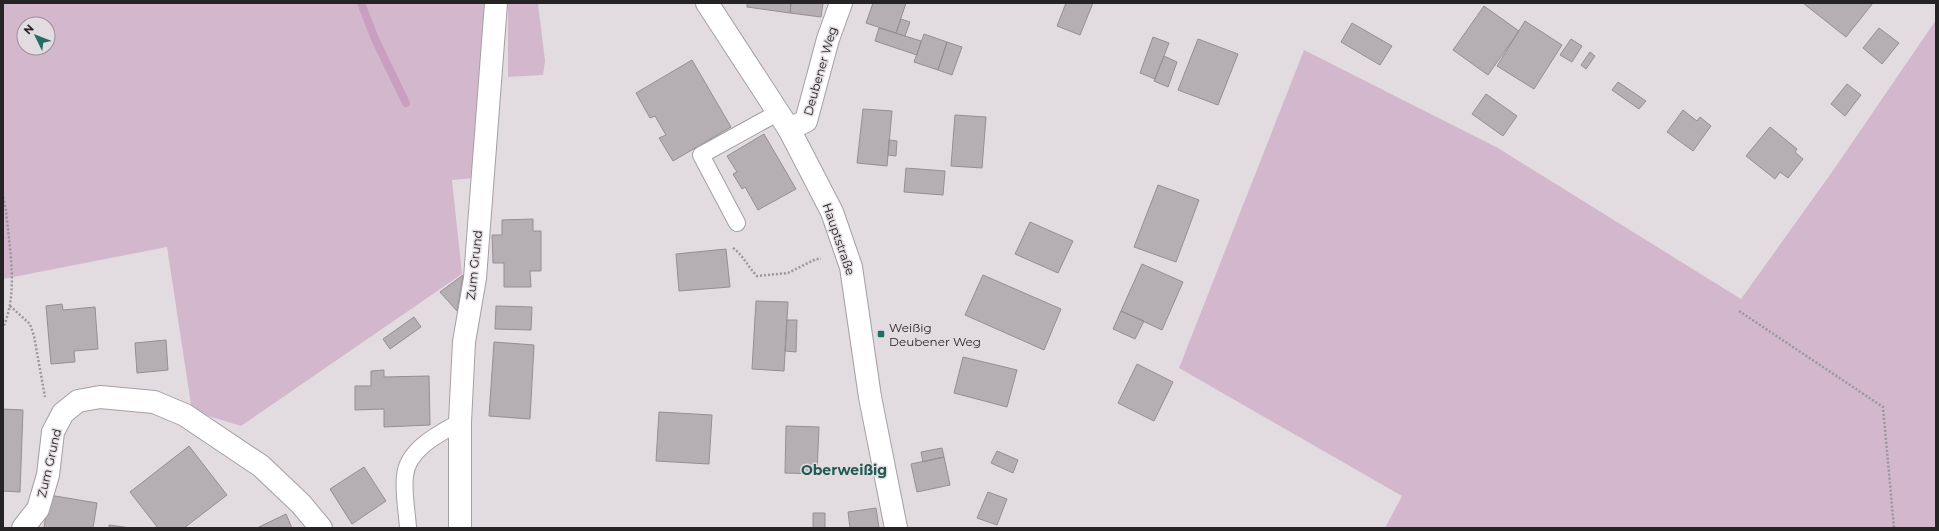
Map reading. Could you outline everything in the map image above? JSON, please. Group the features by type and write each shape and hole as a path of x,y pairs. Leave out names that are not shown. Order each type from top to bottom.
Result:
{"street":[{"name":"Zum Grund","path":"460,528 460,422 464,342 475,278 496,3"},
{"name":"Hauptstraße","path":"706,3 784,120 832,212 851,267 870,397 896,528"},
{"name":"Deubener Weg","path":"784,120 806,121 828,39 841,3"},
{"name":"Zum Grund","path":"23,528 38,509 48,475 53,432 64,413 78,401 100,397 154,402 185,415 261,466 301,504 321,528"}],"lane":[{"path":"737,223 700,154 784,120"},
{"path":"408,528 405,474 413,456 428,441 460,422"}],"path":[{"path":"3,197 6,210 12,291 7,319 3,327"},
{"path":"733,248 740,253 749,268 757,276 788,273 821,258"},
{"path":"10,306 30,324 34,336 45,398 64,413"},
{"path":"1740,311 1883,407 1894,528"}],"shaded area":[{"path":"3,3 486,3 475,178 452,180 462,274 241,426 192,411 167,247 3,279"},
{"path":"508,3 538,3 545,61 543,75 508,77"},
{"path":"1936,20 1936,528 1385,528 1402,496 1179,368 1304,50 1498,148 1741,299 1832,172"}],"building":[{"path":"747,3 791,3 790,13 747,7"},
{"path":"791,3 823,3 821,17 790,13"},
{"path":"873,3 906,3 896,33 866,23"},
{"path":"1066,3 1093,3 1080,35 1057,26"},
{"path":"1803,3 1873,3 1846,37"},
{"path":"1484,6 1519,31 1488,75 1453,50"},
{"path":"901,19 910,22 905,36 896,33"},
{"path":"1525,21 1562,45 1534,89 1497,66"},
{"path":"1352,23 1392,46 1380,65 1341,42"},
{"path":"879,28 921,41 917,55 875,41"},
{"path":"1879,28 1899,43 1882,64 1863,48"},
{"path":"924,34 947,42 938,70 914,62"},
{"path":"1153,37 1169,43 1155,79 1140,73"},
{"path":"1198,39 1238,54 1218,105 1178,90"},
{"path":"1571,39 1582,46 1572,62 1560,55"},
{"path":"947,42 962,47 952,75 938,70"},
{"path":"1590,52 1595,56 1586,69 1581,65"},
{"path":"1164,56 1177,62 1168,87 1154,81"},
{"path":"692,60 731,127 673,161 659,138 666,135 655,116 650,118 636,93"},
{"path":"1618,82 1646,101 1639,109 1612,90"},
{"path":"1847,84 1861,95 1845,116 1831,104"},
{"path":"1486,94 1517,116 1503,136 1472,114"},
{"path":"863,109 892,111 887,166 857,163"},
{"path":"1683,110 1697,121 1700,117 1711,126 1693,151 1667,132"},
{"path":"955,115 986,117 982,168 951,166"},
{"path":"1770,127 1797,149 1795,152 1803,159 1788,178 1780,172 1775,179 1746,156"},
{"path":"764,134 796,189 758,210 745,187 742,189 733,174 737,172 727,156"},
{"path":"889,140 897,141 896,156 888,155"},
{"path":"906,168 945,171 943,195 904,192"},
{"path":"1158,185 1199,200 1176,262 1134,247"},
{"path":"533,219 533,231 541,231 541,271 530,271 531,287 504,287 504,263 493,263 492,235 502,235 502,220"},
{"path":"1030,222 1073,241 1058,273 1015,254"},
{"path":"726,249 730,287 679,291 676,254"},
{"path":"1142,264 1183,282 1162,330 1121,311"},
{"path":"463,275 457,311 440,292"},
{"path":"983,275 1061,309 1044,350 965,315"},
{"path":"756,301 788,302 784,371 752,369"},
{"path":"62,304 63,310 95,307 98,349 74,351 75,362 51,364 46,306"},
{"path":"496,306 532,307 531,330 495,329"},
{"path":"1121,311 1144,321 1135,339 1113,329"},
{"path":"414,317 421,327 390,349 383,339"},
{"path":"787,320 797,320 796,352 785,351"},
{"path":"166,340 168,370 137,373 135,343"},
{"path":"494,342 534,345 530,419 489,416"},
{"path":"963,357 1017,370 1007,407 954,393"},
{"path":"1137,364 1173,382 1154,421 1118,403"},
{"path":"384,370 384,377 429,376 430,425 384,427 384,409 355,410 355,386 371,386 371,371"},
{"path":"3,409 23,410 20,492 3,491"},
{"path":"659,412 712,415 709,464 656,461"},
{"path":"786,426 819,427 817,474 785,473"},
{"path":"189,446 227,495 184,528 158,528 130,492"},
{"path":"942,448 944,457 923,462 921,452"},
{"path":"997,451 1018,460 1013,473 991,463"},
{"path":"944,457 950,485 917,492 911,464"},
{"path":"364,467 386,501 352,524 330,489"},
{"path":"988,492 1007,499 997,525 977,518"},
{"path":"49,495 97,503 93,528 44,528"},
{"path":"876,508 879,528 850,528 848,512"},
{"path":"813,513 825,513 825,528 813,528"},
{"path":"286,514 292,528 257,528"},
{"path":"109,525 131,528 109,528"}],"waterway":[{"path":"361,3 375,39 406,103"}],"place":[{"name":"Weißig Deubener Weg","path":"881,334"}],"district":[{"name":"Oberweißig","path":"844,470"}]}
